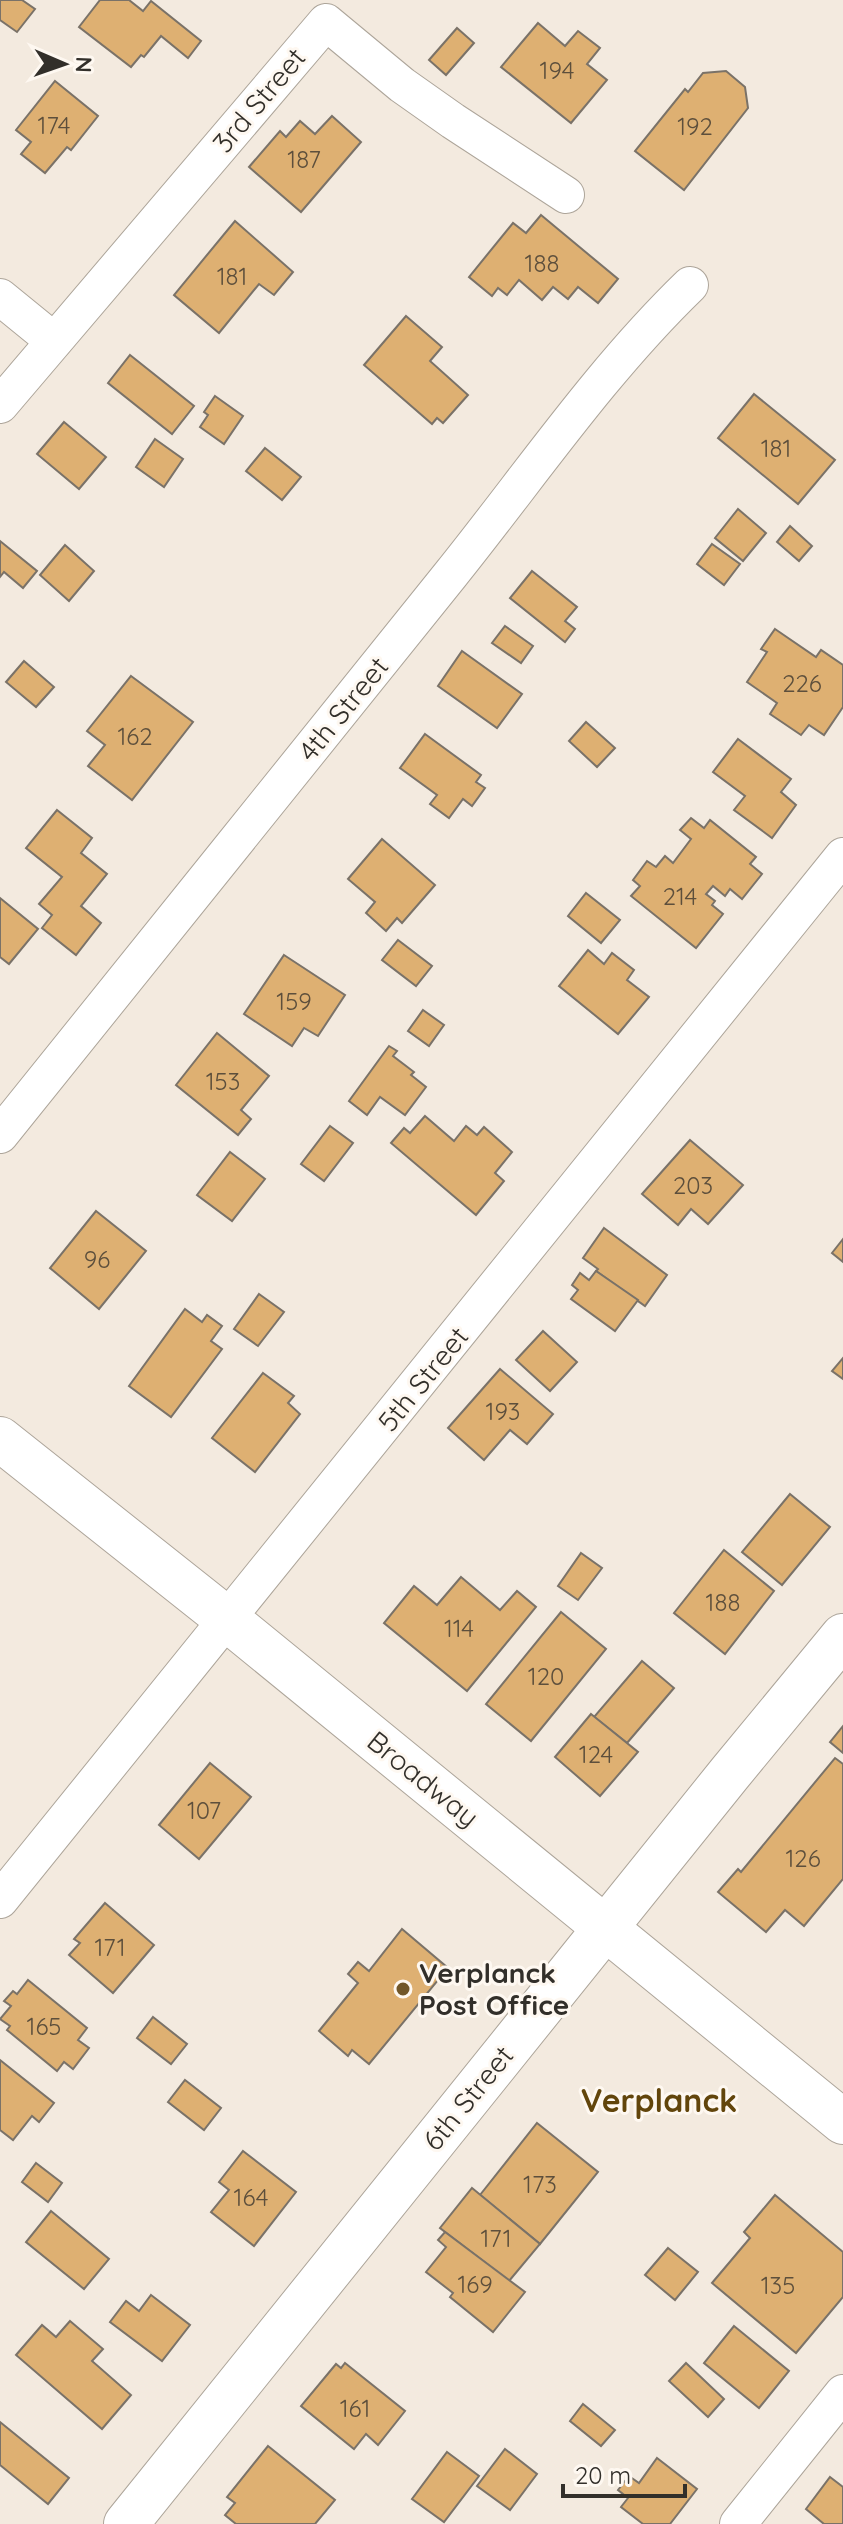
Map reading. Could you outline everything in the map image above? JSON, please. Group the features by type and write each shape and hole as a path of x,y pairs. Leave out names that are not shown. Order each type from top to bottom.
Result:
{"street":[{"name":"3rd Street","path":"0,405 326,22 402,85 566,195"},
{"name":"4th Street","path":"0,1135 492,524 600,384 650,323 690,285"},
{"path":"0,297 54,341"},
{"name":"5th Street","path":"0,1900 843,856"},
{"name":"Broadway","path":"0,1439 228,1620 843,2122"},
{"name":"6th Street","path":"126,2524 843,1636"},
{"path":"738,2524 843,2393"}],"building":[{"path":"0,0 22,0 35,9 17,32 0,20"},
{"path":"100,0 129,0 143,11 151,1 201,41 188,58 161,36 131,67 79,27"},
{"path":"538,23 565,46 578,31 600,48 587,64 607,80 571,123 501,67"},
{"path":"457,28 474,43 446,75 429,60"},
{"path":"726,71 745,87 748,108 684,190 635,151 685,89 688,92 703,73"},
{"path":"55,81 98,116 71,150 67,147 45,173 21,154 31,142 16,130"},
{"path":"332,116 361,142 301,212 249,167 280,131 286,137 300,121 315,134"},
{"path":"541,215 618,279 598,303 578,287 568,299 553,287 542,300 519,280 507,295 498,288 492,296 469,277 513,223 526,233"},
{"path":"235,221 293,272 274,295 259,284 219,333 174,295"},
{"path":"406,316 442,347 430,361 468,395 443,423 437,418 432,424 364,365"},
{"path":"130,355 194,406 172,434 108,383"},
{"path":"754,394 835,460 798,504 718,438"},
{"path":"215,396 243,416 224,444 200,427 208,415 204,412"},
{"path":"64,422 106,457 79,489 37,454"},
{"path":"155,439 183,459 164,487 136,467"},
{"path":"265,448 301,477 282,500 246,471"},
{"path":"738,509 766,533 743,561 715,538"},
{"path":"790,526 812,546 799,561 777,542"},
{"path":"0,541 37,571 23,588 4,572 0,577"},
{"path":"712,544 740,564 724,585 697,564"},
{"path":"65,545 94,571 69,601 40,575"},
{"path":"532,571 577,607 565,621 575,629 565,642 510,598"},
{"path":"505,626 533,646 521,663 492,643"},
{"path":"775,629 816,657 821,650 843,665 843,707 824,735 809,725 801,735 770,714 777,703 747,682 767,652 761,649"},
{"path":"462,651 522,694 497,728 438,686"},
{"path":"24,661 54,687 36,707 6,682"},
{"path":"131,676 193,722 132,800 88,766 105,745 87,731"},
{"path":"586,722 615,748 597,767 569,741"},
{"path":"425,734 481,775 476,782 485,788 472,806 463,799 449,818 430,804 437,795 400,768"},
{"path":"738,739 791,779 781,792 796,805 772,838 734,810 745,796 713,772"},
{"path":"57,810 92,838 81,853 107,874 81,906 101,923 76,955 42,928 52,915 39,904 62,877 26,848"},
{"path":"691,818 704,828 710,820 756,857 750,864 762,874 742,899 730,889 725,896 713,886 706,894 715,901 712,905 723,914 696,948 631,896 640,886 633,880 647,861 656,867 665,856 673,863 691,839 680,830"},
{"path":"382,839 435,885 402,923 397,918 386,931 366,913 375,902 348,879"},
{"path":"586,893 620,920 601,943 568,916"},
{"path":"0,898 38,929 9,964 0,957"},
{"path":"398,940 432,966 416,986 382,960"},
{"path":"588,950 604,964 612,953 634,970 627,980 649,997 618,1034 559,986"},
{"path":"284,955 345,995 318,1036 304,1028 292,1046 244,1014"},
{"path":"423,1010 444,1025 429,1046 408,1031"},
{"path":"217,1033 269,1076 241,1110 251,1119 238,1135 176,1085"},
{"path":"389,1046 397,1051 393,1056 414,1072 411,1075 426,1087 405,1115 380,1097 367,1115 349,1101"},
{"path":"425,1116 454,1141 466,1126 477,1135 484,1127 512,1152 495,1173 504,1181 476,1215 391,1143 404,1128 410,1133"},
{"path":"330,1126 353,1143 324,1181 301,1164"},
{"path":"690,1140 743,1185 708,1224 691,1209 678,1225 642,1194"},
{"path":"230,1152 265,1179 232,1221 197,1195"},
{"path":"96,1211 146,1251 99,1309 50,1268"},
{"path":"604,1228 667,1275 645,1306 583,1258"},
{"path":"843,1239 843,1262 832,1253"},
{"path":"596,1271 638,1300 615,1331 571,1299 578,1290 572,1285 580,1273 589,1280"},
{"path":"259,1294 284,1312 258,1346 234,1329"},
{"path":"185,1309 202,1322 207,1315 222,1326 211,1341 222,1349 171,1417 129,1386"},
{"path":"543,1331 577,1362 550,1391 516,1360"},
{"path":"843,1358 843,1379 832,1371"},
{"path":"500,1369 553,1414 527,1444 510,1430 484,1460 448,1428"},
{"path":"263,1373 294,1396 288,1403 300,1414 255,1472 212,1438"},
{"path":"790,1494 830,1527 782,1585 742,1552"},
{"path":"724,1550 774,1591 725,1654 674,1613"},
{"path":"581,1553 602,1568 578,1600 558,1586"},
{"path":"461,1577 500,1610 517,1591 536,1607 467,1691 384,1623 414,1586 437,1605"},
{"path":"561,1612 606,1649 531,1741 486,1704"},
{"path":"642,1661 674,1688 627,1743 594,1717"},
{"path":"591,1714 638,1752 600,1796 555,1757"},
{"path":"843,1726 843,1753 830,1742"},
{"path":"835,1758 843,1764 843,1879 804,1926 785,1910 766,1932 718,1892 738,1869 741,1872"},
{"path":"210,1763 251,1797 199,1859 159,1825"},
{"path":"105,1903 154,1945 113,1993 69,1955 80,1943 74,1939"},
{"path":"402,1929 448,1968 369,2064 352,2050 348,2056 319,2031 358,1983 348,1974 358,1962 369,1971"},
{"path":"28,1980 87,2028 78,2040 89,2048 73,2069 64,2062 57,2071 7,2030 10,2026 0,2019 11,2006 4,2001 13,1991 17,1994"},
{"path":"153,2017 187,2044 171,2064 137,2038"},
{"path":"0,2060 54,2103 39,2122 32,2116 13,2140 0,2130"},
{"path":"185,2080 221,2108 204,2130 168,2102"},
{"path":"537,2123 598,2172 540,2244 480,2195"},
{"path":"243,2151 296,2192 254,2246 211,2212 229,2190 219,2182"},
{"path":"36,2163 62,2183 48,2202 22,2182"},
{"path":"472,2188 540,2244 509,2281 440,2228"},
{"path":"775,2195 843,2252 843,2297 796,2353 712,2283 750,2238 744,2232"},
{"path":"51,2211 109,2259 84,2289 26,2242"},
{"path":"445,2232 525,2292 493,2332 450,2297 453,2293 426,2272 446,2247 438,2240"},
{"path":"668,2248 698,2272 675,2300 645,2275"},
{"path":"151,2295 190,2325 162,2361 110,2322 126,2301 139,2311"},
{"path":"70,2321 103,2349 92,2361 131,2395 102,2429 16,2355 42,2325 56,2337"},
{"path":"734,2326 789,2371 759,2408 704,2363"},
{"path":"345,2363 405,2411 378,2445 366,2434 354,2449 301,2406 336,2364 341,2368"},
{"path":"686,2363 724,2399 708,2417 669,2381"},
{"path":"583,2404 615,2430 601,2446 570,2421"},
{"path":"0,2422 69,2478 48,2504 0,2465"},
{"path":"268,2446 335,2500 315,2524 236,2524 225,2515 235,2503 227,2497"},
{"path":"505,2449 537,2474 510,2510 477,2486"},
{"path":"447,2452 479,2476 444,2522 412,2499"},
{"path":"657,2458 697,2489 670,2524 643,2524 621,2507 628,2498 618,2490 629,2476 639,2483"},
{"path":"830,2477 843,2487 843,2524 824,2524 806,2509"}],"place":[{"name":"Verplanck Post Office","path":"403,1989"}],"district":[{"name":"Verplanck","path":"659,2101"}]}
